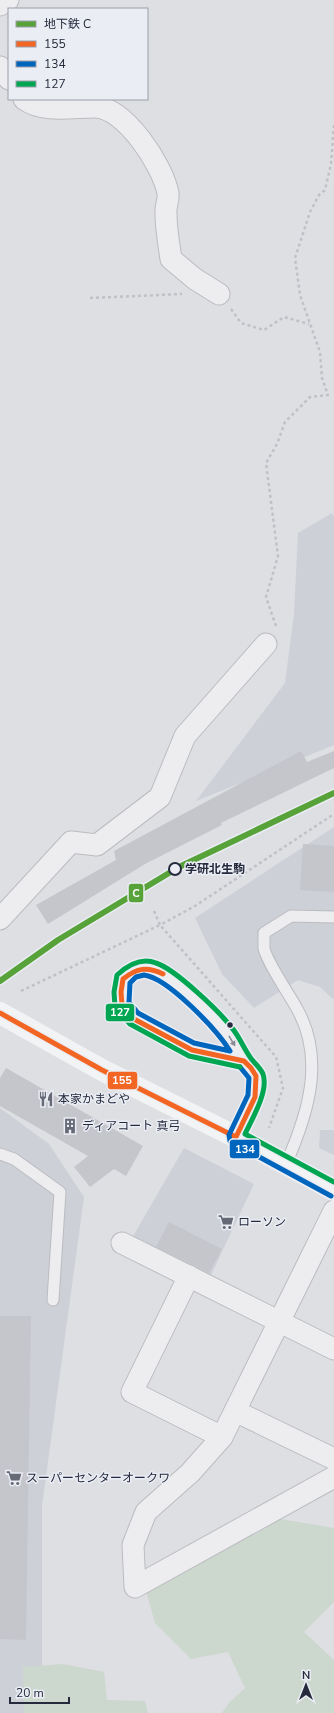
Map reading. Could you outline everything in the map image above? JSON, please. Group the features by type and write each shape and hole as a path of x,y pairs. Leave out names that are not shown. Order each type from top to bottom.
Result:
{"street":[{"path":"0,5 8,0"},
{"path":"0,67 8,78"},
{"path":"26,100 39,107 101,107 122,120 140,137 159,168 168,194 166,214 171,260 195,279 219,294"},
{"path":"0,919 71,842 97,845 160,796 185,736 266,644"},
{"path":"0,1013 102,1070 236,1137 334,1190"},
{"path":"334,1211 280,1323 222,1437 190,1473 146,1512 133,1545 135,1587 334,1478"},
{"path":"122,1243 334,1349"},
{"path":"189,1276 132,1392 222,1437"},
{"path":"235,1411 334,1459"}],"lane":[{"path":"286,1164 300,1133 308,1102 312,1064 309,1033 264,950 264,933 291,916 334,917"},
{"path":"236,1137 250,1111 256,1086 256,1076 244,1061 227,1032 198,1003 163,974 152,969 143,968 133,971 123,979 121,992 122,1005 134,1019 192,1050 244,1061"},
{"path":"0,1154 14,1159 60,1192 53,1300"}],"path":[{"path":"266,644 277,630 266,597 278,556 266,463 277,444 285,422 310,397 328,395 322,378 320,352 300,295 295,258 310,212 319,195 325,190 331,164 334,125"},
{"path":"22,991 160,925 201,902 334,814"},
{"path":"154,911 160,925"}],"shaded area":[{"path":"332,513 334,517 334,745 196,801 285,683 294,614 298,533"},
{"path":"334,827 334,1000 320,987 298,980 254,1008 222,974 195,918"},
{"path":"0,1108 49,1144 84,1197 42,1506 42,1661 44,1713 0,1713"},
{"path":"320,1130 334,1130 334,1155 319,1148"},
{"path":"184,1148 254,1184 210,1277 132,1238"},
{"path":"280,1519 334,1528 334,1602 304,1632 334,1660 334,1713 222,1713 229,1703 245,1688 228,1652 191,1659 155,1623 146,1591 190,1543 254,1535"},
{"path":"63,1664 104,1672 107,1700 145,1701 148,1713 24,1713 23,1667"}],"building":[{"path":"301,751 307,762 334,751 334,768 221,823 222,825 145,864 48,924 36,905 116,860 114,851"},
{"path":"303,844 334,846 334,892 300,890"},
{"name":"ディアコート 真弓","path":"6,1068 143,1146 126,1176 114,1169 90,1187 74,1167 88,1156 0,1106 0,1078"},
{"path":"169,1222 222,1249 209,1273 156,1247"},
{"name":"スーパーセンターオークワ","path":"0,1316 31,1316 26,1640 0,1639"}],"metro line":[{"name":"C","path":"0,981 58,940 179,867 334,793"}],"transit line":[{"name":"127","path":"240,1067 189,1056 130,1024 115,1007 114,992 117,975 130,965 150,961 174,973 207,1002 234,1031 250,1057 263,1074 264,1088 262,1096 245,1134 334,1182"},
{"name":"155","path":"0,1013 102,1070 236,1137 255,1097 256,1076 251,1068 244,1061 192,1050 134,1019 122,1005 121,992 123,979 133,972 142,969 157,971 163,974"},
{"name":"134","path":"144,975 154,978 166,985 191,1006 224,1042 230,1051 194,1043 138,1013 129,1002 130,983 136,977 144,975"},
{"name":"134","path":"240,1067 249,1078 248,1095 229,1135 230,1141 331,1196"}],"place":[{"name":"学研北生駒","path":"175,869"},
{"name":"本家かまどや","path":"46,1099"},
{"name":"ディアコート 真弓","path":"70,1126"},
{"name":"ローソン","path":"226,1222"},
{"name":"スーパーセンターオークワ","path":"14,1478"}]}
